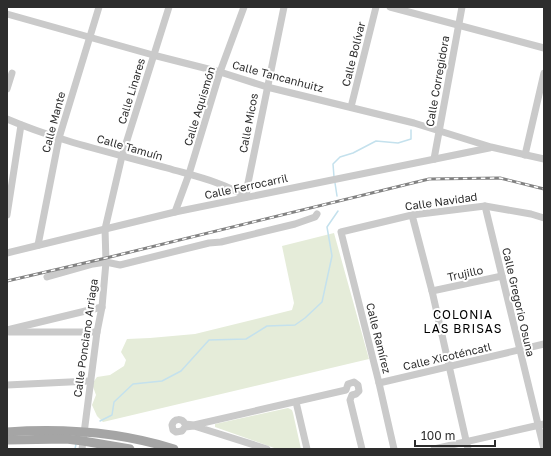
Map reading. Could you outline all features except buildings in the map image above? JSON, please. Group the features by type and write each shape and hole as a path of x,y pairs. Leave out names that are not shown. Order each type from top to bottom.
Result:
{"main road":[{"path":"7,432 174,449"},
{"path":"7,440 83,440 130,449"}],"street":[{"name":"Calle Mante","path":"38,245 59,138 99,7"},
{"name":"Calle Linares","path":"105,229 122,156 169,7"},
{"name":"Calle Aquismón","path":"174,212 189,174 220,72 244,7"},
{"name":"Calle Micos","path":"246,197 266,87 284,7"},
{"name":"Calle Bolívar","path":"351,107 376,7"},
{"path":"390,7 544,48"},
{"name":"Calle Corregidora","path":"434,159 462,7"},
{"name":"Calle Tancanhuitz","path":"7,14 90,38 220,72 266,87 351,107 491,147 544,159"},
{"path":"7,89 12,73"},
{"path":"525,155 544,74"},
{"name":"Calle Tamuín","path":"7,119 59,138 189,174 234,189 246,197"},
{"path":"7,215 20,125"},
{"name":"Calle Ferrocarril","path":"7,253 174,212 491,147"},
{"name":"Calle Navidad","path":"342,232 412,215 485,206 531,214 544,218"},
{"name":"Calle Gregorio Osuna","path":"485,206 519,350 541,425 544,449"},
{"path":"47,277 93,264 106,262 120,265 209,243 221,242 294,224 315,217 317,214"},
{"path":"412,215 432,291 468,449"},
{"name":"Calle Ponciano Arriaga","path":"83,440 97,332 102,307 106,262 105,229"},
{"name":"Calle Ramírez","path":"342,232 394,449"},
{"name":"Trujillo","path":"432,291 502,276"},
{"path":"7,331 102,307"},
{"path":"7,331 97,332"},
{"name":"Calle Xicoténcatl","path":"379,383 449,368 544,344"},
{"path":"7,385 90,381"},
{"path":"267,449 252,446 194,426 185,427 182,431 176,432 173,430 172,425 175,420 178,419 182,420 185,424 194,425 346,390 348,384 351,382 356,383 359,388 359,391 352,395 350,400 362,449"},
{"path":"296,402 307,449"},
{"path":"434,449 541,425"}],"green space":[{"path":"334,233 369,359 103,422 97,416 92,405 96,395 92,384 97,377 110,375 124,366 126,360 121,352 127,339 195,334 292,310 294,303 282,246"},
{"path":"288,408 292,410 293,413 301,449 277,449 215,427 215,424"}],"waterway":[{"path":"334,177 333,164 340,157 353,153 376,141 398,143 411,139 411,130"},
{"path":"335,183 337,196"},
{"path":"100,421 112,415 114,402 133,384 162,381 181,371 209,340 246,339 267,326 295,325 305,318 322,302 332,256 327,227 338,211"},
{"path":"75,449 76,444"}],"railway":[{"path":"7,281 429,179 500,178 544,189"}],"district":[{"name":"COLONIA LAS BRISAS","path":"463,321"}]}
